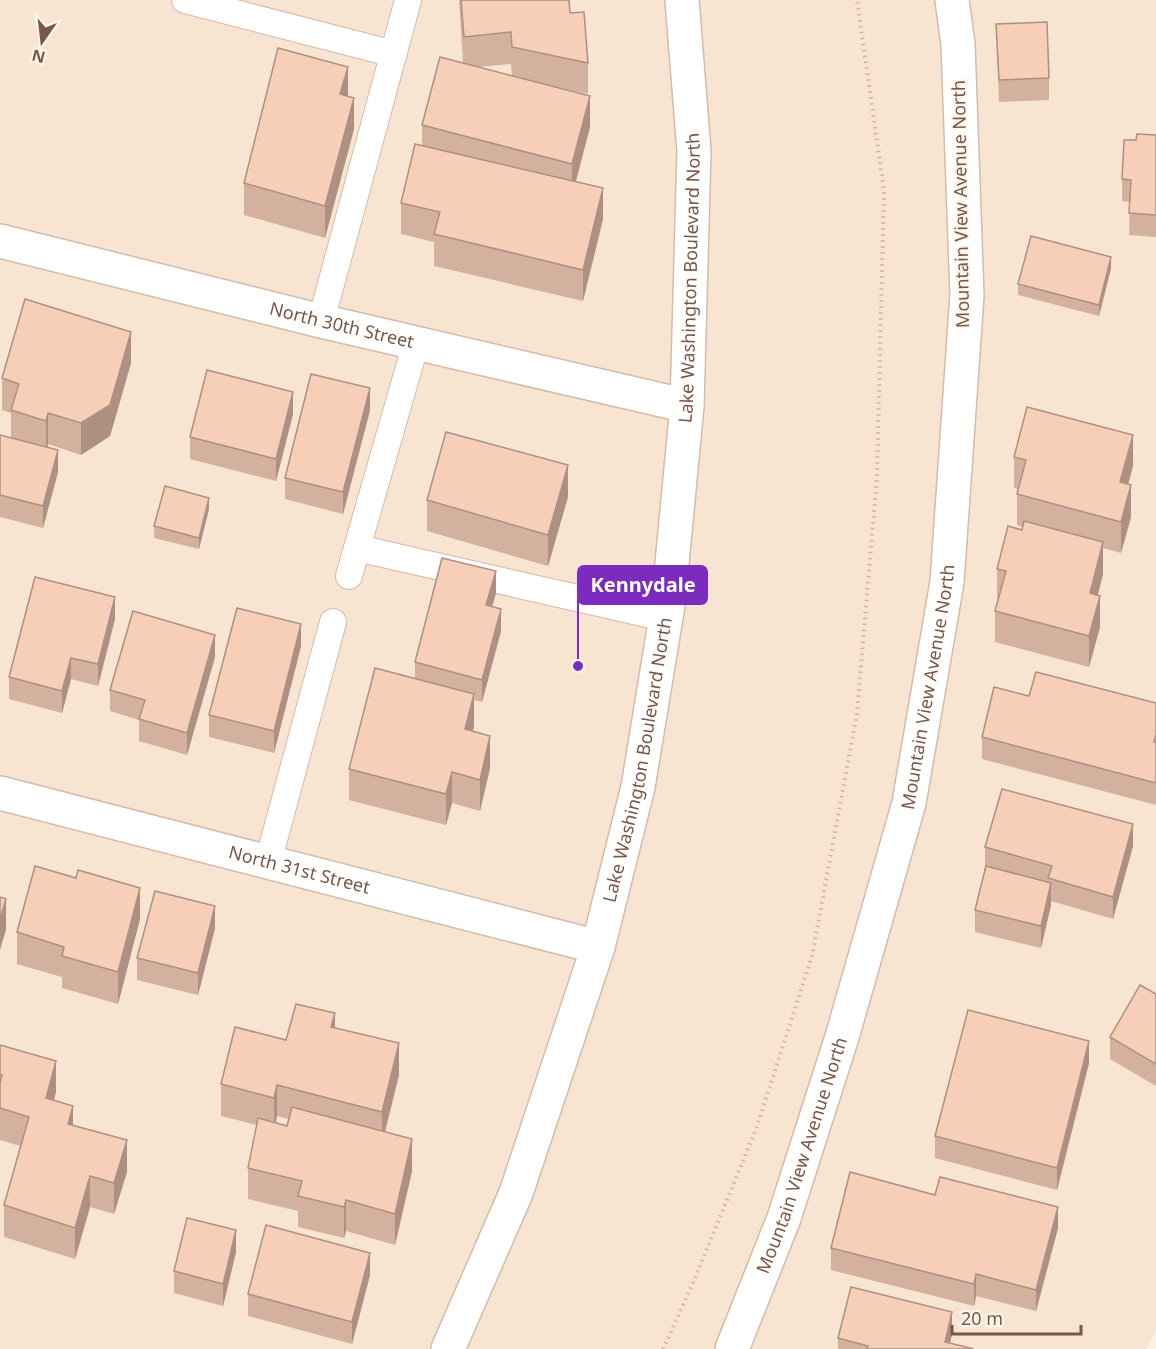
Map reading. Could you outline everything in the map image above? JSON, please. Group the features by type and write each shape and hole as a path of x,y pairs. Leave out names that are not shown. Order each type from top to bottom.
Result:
{"street":[{"name":"Lake Washington Boulevard North","path":"448,1349 516,1193 598,948 638,787 666,618 687,406 694,151 682,0"},
{"name":"Mountain View Avenue North","path":"732,1349 791,1196 842,1037 906,814 947,582 967,295 958,44 952,0"},
{"name":"North 30th Street","path":"0,241 321,321 687,406"},
{"name":"North 31st Street","path":"0,793 598,948"}],"lane":[{"path":"185,0 394,54"},
{"path":"321,321 408,0"},
{"path":"349,576 416,343"},
{"path":"357,548 666,618"},
{"path":"268,862 333,622"}],"path":[{"path":"663,1349 693,1283 756,1130 812,956 857,713 877,477 884,191 857,0"}],"shaded area":[{"path":"0,0 1156,0 1156,1331 1146,1349 0,1349"}],"building":[{"path":"461,0 569,0 570,13 584,12 588,63 512,47 511,32 464,37"},
{"path":"1047,22 1049,78 999,80 996,24"},
{"path":"278,48 348,67 340,94 354,98 325,206 244,183"},
{"path":"440,57 590,96 572,164 422,125"},
{"path":"1137,134 1156,135 1156,215 1129,213 1131,180 1122,179 1124,140 1136,140"},
{"path":"415,144 603,188 583,270 434,234 440,212 401,203"},
{"path":"1031,236 1111,257 1099,305 1018,284"},
{"path":"25,299 131,332 110,405 81,423 48,413 46,421 11,410 19,384 2,378"},
{"path":"207,370 293,392 276,459 190,437"},
{"path":"311,374 370,388 343,492 285,478"},
{"path":"1027,407 1133,435 1120,482 1131,485 1121,522 1017,494 1026,460 1014,457"},
{"path":"446,432 568,465 548,535 427,500"},
{"path":"0,435 58,450 43,506 0,495"},
{"path":"165,486 209,498 199,538 154,526"},
{"path":"1024,521 1103,542 1090,593 1100,596 1089,636 995,611 1006,571 997,569 1008,526 1022,530"},
{"path":"442,558 496,571 486,605 501,609 482,680 415,662"},
{"path":"35,577 115,597 98,664 71,658 62,691 9,677"},
{"path":"237,608 301,624 274,731 209,715"},
{"path":"133,611 215,635 187,733 139,719 145,700 110,690"},
{"path":"375,668 474,694 465,729 490,736 480,780 452,772 446,794 349,769"},
{"path":"1036,672 1156,703 1154,742 1156,742 1156,783 982,737 994,687 1029,696"},
{"path":"1002,789 1133,824 1113,897 1048,878 1052,866 985,847"},
{"path":"35,866 76,878 78,870 140,888 118,972 62,956 64,947 17,932"},
{"path":"986,866 1051,883 1041,926 975,910"},
{"path":"155,891 215,906 198,973 137,958"},
{"path":"0,897 6,899 0,919"},
{"path":"1140,985 1156,994 1156,1064 1110,1037"},
{"path":"296,1004 335,1013 331,1027 399,1043 382,1112 277,1085 274,1098 221,1084 235,1027 286,1040"},
{"path":"968,1010 1089,1041 1057,1168 935,1136"},
{"path":"0,1045 56,1061 46,1098 73,1106 68,1124 127,1140 114,1183 90,1176 75,1228 4,1205 29,1117 0,1108 2,1075 0,1075"},
{"path":"292,1107 412,1139 395,1214 346,1200 344,1207 298,1196 302,1181 248,1168 258,1118 287,1126"},
{"path":"850,1172 935,1195 940,1177 1058,1207 1036,1290 976,1274 974,1284 831,1248"},
{"path":"187,1218 236,1230 223,1284 174,1271"},
{"path":"266,1225 370,1253 352,1322 248,1294"},
{"path":"851,1287 952,1312 945,1342 974,1349 867,1349 868,1346 838,1338"}],"place":[{"name":"Kennydale","path":"578,666"}]}
